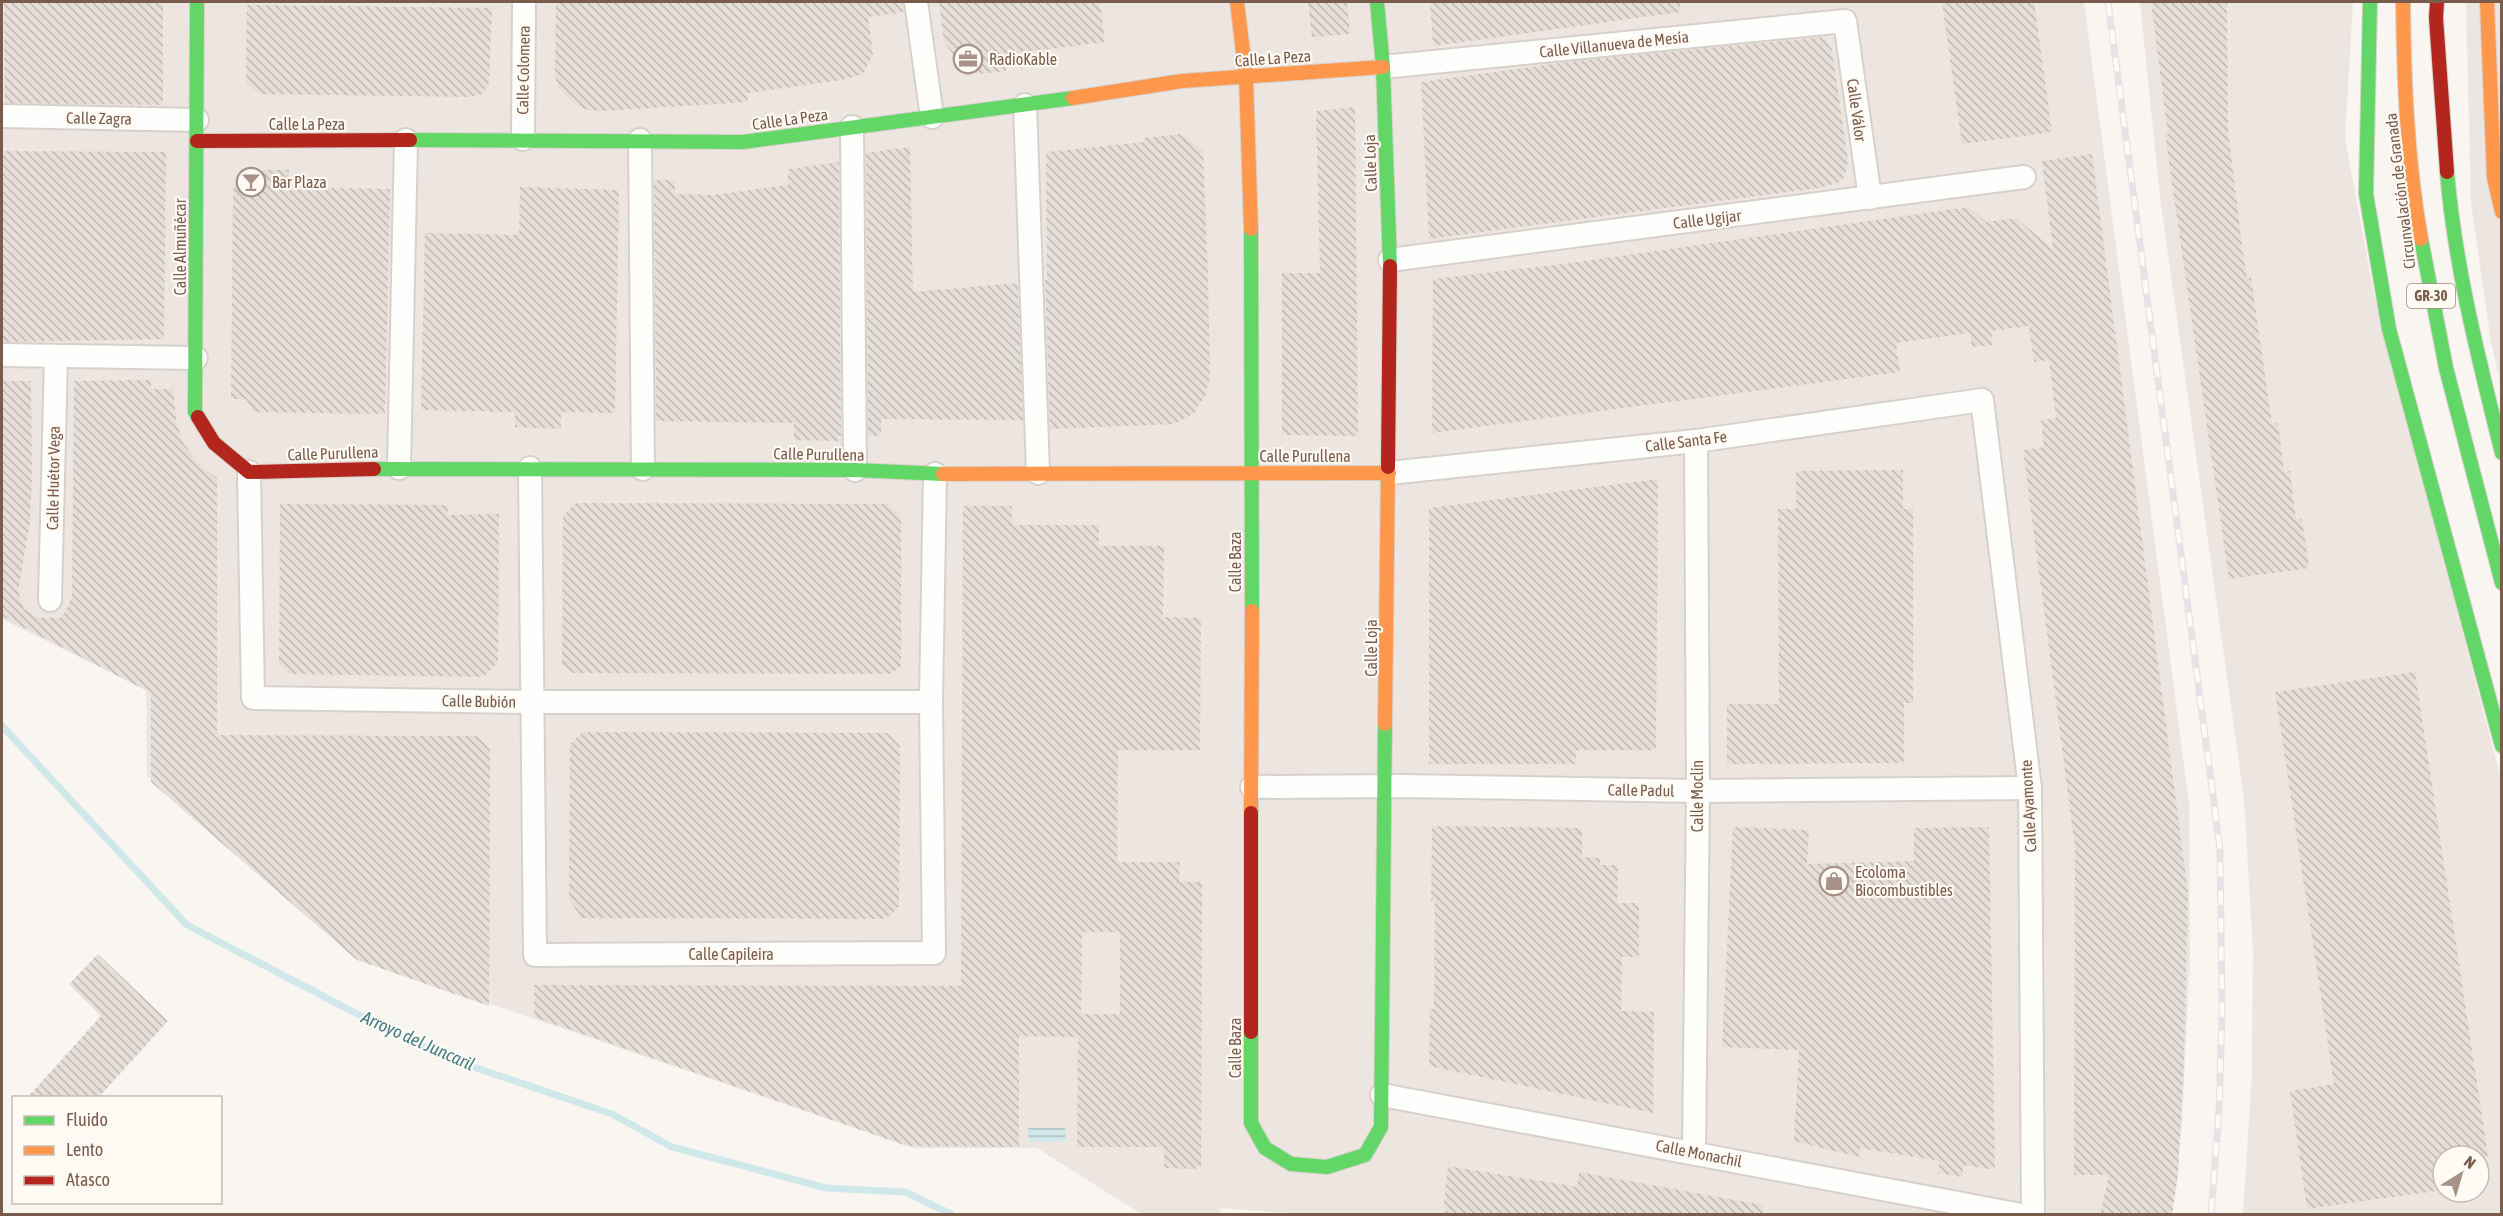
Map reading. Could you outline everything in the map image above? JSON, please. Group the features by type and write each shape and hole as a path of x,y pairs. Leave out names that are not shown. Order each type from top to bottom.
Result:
{"main road":[{"name":"Calle Almuñécar","path":"197,2 195,412 214,443 249,472"},
{"name":"Calle Baza","path":"1237,2 1246,77 1252,258 1251,1123"},
{"name":"Calle Loja","path":"1251,1123 1265,1148 1291,1164 1327,1167 1365,1155 1381,1127 1390,260 1383,67 1377,2"},
{"path":"2370,2 2366,194 2389,329 2502,746"},
{"name":"Circunvalación de Granada","path":"2403,2 2408,141 2422,249 2444,364 2502,583"},
{"name":"GR-30","path":"2437,2 2440,84 2451,223 2463,291 2502,453"},
{"path":"2487,2 2494,178 2502,212"},
{"name":"Calle La Peza","path":"197,130 406,140 742,142 1025,105 1182,81 1383,67"},
{"name":"Calle Purullena","path":"249,472 399,468 530,468 855,470 935,474 1389,473"}],"street":[{"name":"Calle Colomera","path":"523,139 524,2"},
{"path":"916,2 932,117"},
{"name":"Calle Villanueva de Mesía","path":"1383,67 1845,21"},
{"name":"Calle Válor","path":"1845,21 1870,198"},
{"path":"1025,105 1038,473"},
{"name":"Calle Zagra","path":"2,116 197,130"},
{"path":"852,127 855,470"},
{"path":"399,468 406,140"},
{"path":"640,140 643,469"},
{"name":"Calle Ugíjar","path":"1390,260 2024,177"},
{"path":"2,355 196,358"},
{"name":"Calle Huétor Vega","path":"50,600 56,356"},
{"name":"Calle Santa Fe","path":"1389,473 1696,441 1982,400"},
{"name":"Calle Ayamonte","path":"1982,400 2030,788 2033,1215"},
{"name":"Calle Moclín","path":"1694,1152 1698,791 1696,441"},
{"name":"Calle Capileira","path":"530,468 535,955 934,953 931,702 935,474"},
{"name":"Calle Bubión","path":"249,472 253,698 534,702 931,702"},
{"name":"Calle Padul","path":"1252,787 1386,786 1698,791 2030,788"},
{"name":"Calle Monachil","path":"1382,1095 1694,1152 2016,1215"}],"shaded area":[{"path":"2,2 2084,2 2189,803 2190,958 2182,1122 2172,1214 1301,1214 1220,1208 1219,1214 1141,1214 1037,1148 914,1148 361,960 147,776 146,690 2,619"},
{"path":"2140,2 2353,2 2345,138 2374,295 2501,779 2501,1214 2243,1214 2252,1072 2253,950 2244,799 2160,197"},
{"path":"2466,2 2501,2 2501,385 2491,342 2471,203"}],"water":[{"path":"1028,1128 1065,1128 1066,1141 1029,1142"}],"building":[{"path":"4,2 163,2 163,105 5,103"},
{"path":"556,2 903,2 904,12 868,17 873,54 863,74 842,80 747,93 748,102 603,111 588,110 574,104 558,87 555,74"},
{"path":"939,2 1100,2 1105,42 1004,55 1006,71 980,74 964,69 944,42"},
{"path":"1308,2 1347,2 1350,34 1312,37"},
{"path":"1430,2 1680,2 1680,12 1433,46"},
{"path":"1942,2 2034,2 2052,132 1962,144"},
{"path":"2151,2 2227,2 2228,129 2242,246 2247,278 2251,278 2272,424 2278,423 2284,472 2290,471 2296,520 2302,519 2309,568 2229,579 2165,134 2168,134"},
{"path":"247,5 492,8 489,83 483,94 469,97 259,94 246,83"},
{"path":"1824,37 1832,50 1848,161 1845,176 1840,182 1819,188 1429,239 1421,82 1576,61"},
{"path":"1355,107 1358,436 1282,435 1282,273 1320,273 1316,111"},
{"path":"1181,134 1203,151 1210,378 1205,396 1194,413 1175,424 1050,429 1045,280 1047,280 1046,152 1144,142 1144,138"},
{"path":"910,147 913,292 1018,283 1023,420 881,419 881,436 868,436 866,153"},
{"path":"2,151 166,152 164,339 2,342"},
{"path":"2092,154 2188,894 2184,1061 2178,1175 2172,1215 2100,1215 2109,1175 2074,1175 2075,847 2023,450 2044,447 2041,420 2056,418 2049,360 2034,362 2029,326 1991,331 1993,345 1972,347 1970,333 1896,343 1900,372 1432,433 1433,279 1563,264 1969,207 1986,222 2016,218 2053,249 2042,161"},
{"path":"839,162 841,436 838,436 838,441 794,440 794,423 656,421 654,180 675,180 675,194 713,195 788,185 788,169"},
{"path":"264,170 289,170 288,187 390,189 385,414 254,412 246,399 231,399 233,189 246,177"},
{"path":"520,187 619,190 615,413 561,412 561,429 515,427 515,412 421,410 425,233 519,235"},
{"path":"151,380 151,389 173,389 176,421 184,444 198,463 217,478 217,735 478,736 490,750 489,1006 357,960 151,782 151,693 2,616 2,381 31,381 30,522 18,591 24,609 38,618 61,618 72,596 74,381"},
{"path":"1903,470 1903,509 1913,509 1913,703 1904,703 1904,763 1727,764 1727,704 1779,704 1778,509 1796,509 1796,471"},
{"path":"1658,479 1656,750 1576,750 1576,764 1429,764 1429,508"},
{"path":"576,503 888,504 901,517 901,666 891,674 572,673 562,665 563,516"},
{"path":"280,504 448,505 448,515 499,514 498,662 484,677 290,674 279,664"},
{"path":"963,506 1012,506 1012,525 1099,525 1099,546 1164,546 1163,617 1201,618 1200,750 1118,750 1117,862 1180,862 1179,882 1202,882 1201,1167 1196,1167 1196,1169 1164,1168 1164,1147 1077,1147 1078,1037 1019,1036 1019,1147 907,1146 534,1017 534,985 961,986","holes":["1082,932 1120,932 1120,1014 1081,1014"]},
{"path":"2415,672 2486,1144 2431,1144 2431,1192 2307,1209 2290,1091 2334,1084 2275,692"},
{"path":"583,732 887,733 900,746 899,906 886,919 582,918 569,900 570,745"},
{"path":"1432,826 1582,828 1582,857 1600,858 1600,865 1618,865 1617,903 1639,903 1639,957 1622,957 1621,1011 1654,1012 1653,1113 1429,1066 1430,1009 1434,1009 1435,901 1431,901"},
{"path":"1733,827 1809,830 1807,864 1914,861 1914,828 1989,827 1995,1170 1964,1165 1962,1177 1938,1173 1940,1161 1860,1148 1859,1157 1794,1141 1799,1050 1722,1047"},
{"path":"98,954 168,1021 100,1096 29,1096 101,1016 69,984"},
{"path":"1448,1166 1577,1187 1579,1172 1763,1205 1763,1215 1446,1215 1444,1202"}],"waterway":[{"name":"Arroyo del Juncaril","path":"2,726 187,925 365,1018 447,1058 612,1114 672,1147 826,1188 905,1192 951,1214"}],"railway":[{"path":"2108,2 2220,849 2222,1013 2219,1111 2211,1214"}],"traffic: fast":[{"path":"197,2 195,412 198,417"},
{"path":"1377,2 1383,67 1390,266"},
{"path":"2370,2 2366,194 2389,329 2502,746"},
{"path":"410,140 743,142 1073,98"},
{"path":"2447,172 2462,279 2502,453"},
{"path":"1251,229 1252,611"},
{"path":"2421,239 2446,368 2502,583"},
{"path":"374,469 855,470 943,474"},
{"path":"1251,1032 1251,1123 1265,1148 1291,1164 1327,1167 1365,1155 1381,1127 1385,724"}],"traffic: slow":[{"path":"1237,2 1246,77 1251,229"},
{"path":"2403,2 2407,121 2412,180 2421,239"},
{"path":"2487,2 2494,178 2502,212"},
{"path":"1073,98 1182,81 1383,67"},
{"path":"1385,724 1388,467"},
{"path":"943,474 1389,473"},
{"path":"1251,813 1252,611"}],"traffic: jam":[{"path":"2437,2 2436,18 2447,172"},
{"path":"197,141 410,140"},
{"path":"1388,467 1390,266"},
{"path":"198,417 214,443 249,472 374,469"},
{"path":"1251,813 1251,1032"}],"place":[{"name":"RadioKable","path":"968,59"},
{"name":"Bar Plaza","path":"251,182"},
{"name":"Ecoloma Biocombustibles","path":"1834,881"}]}
